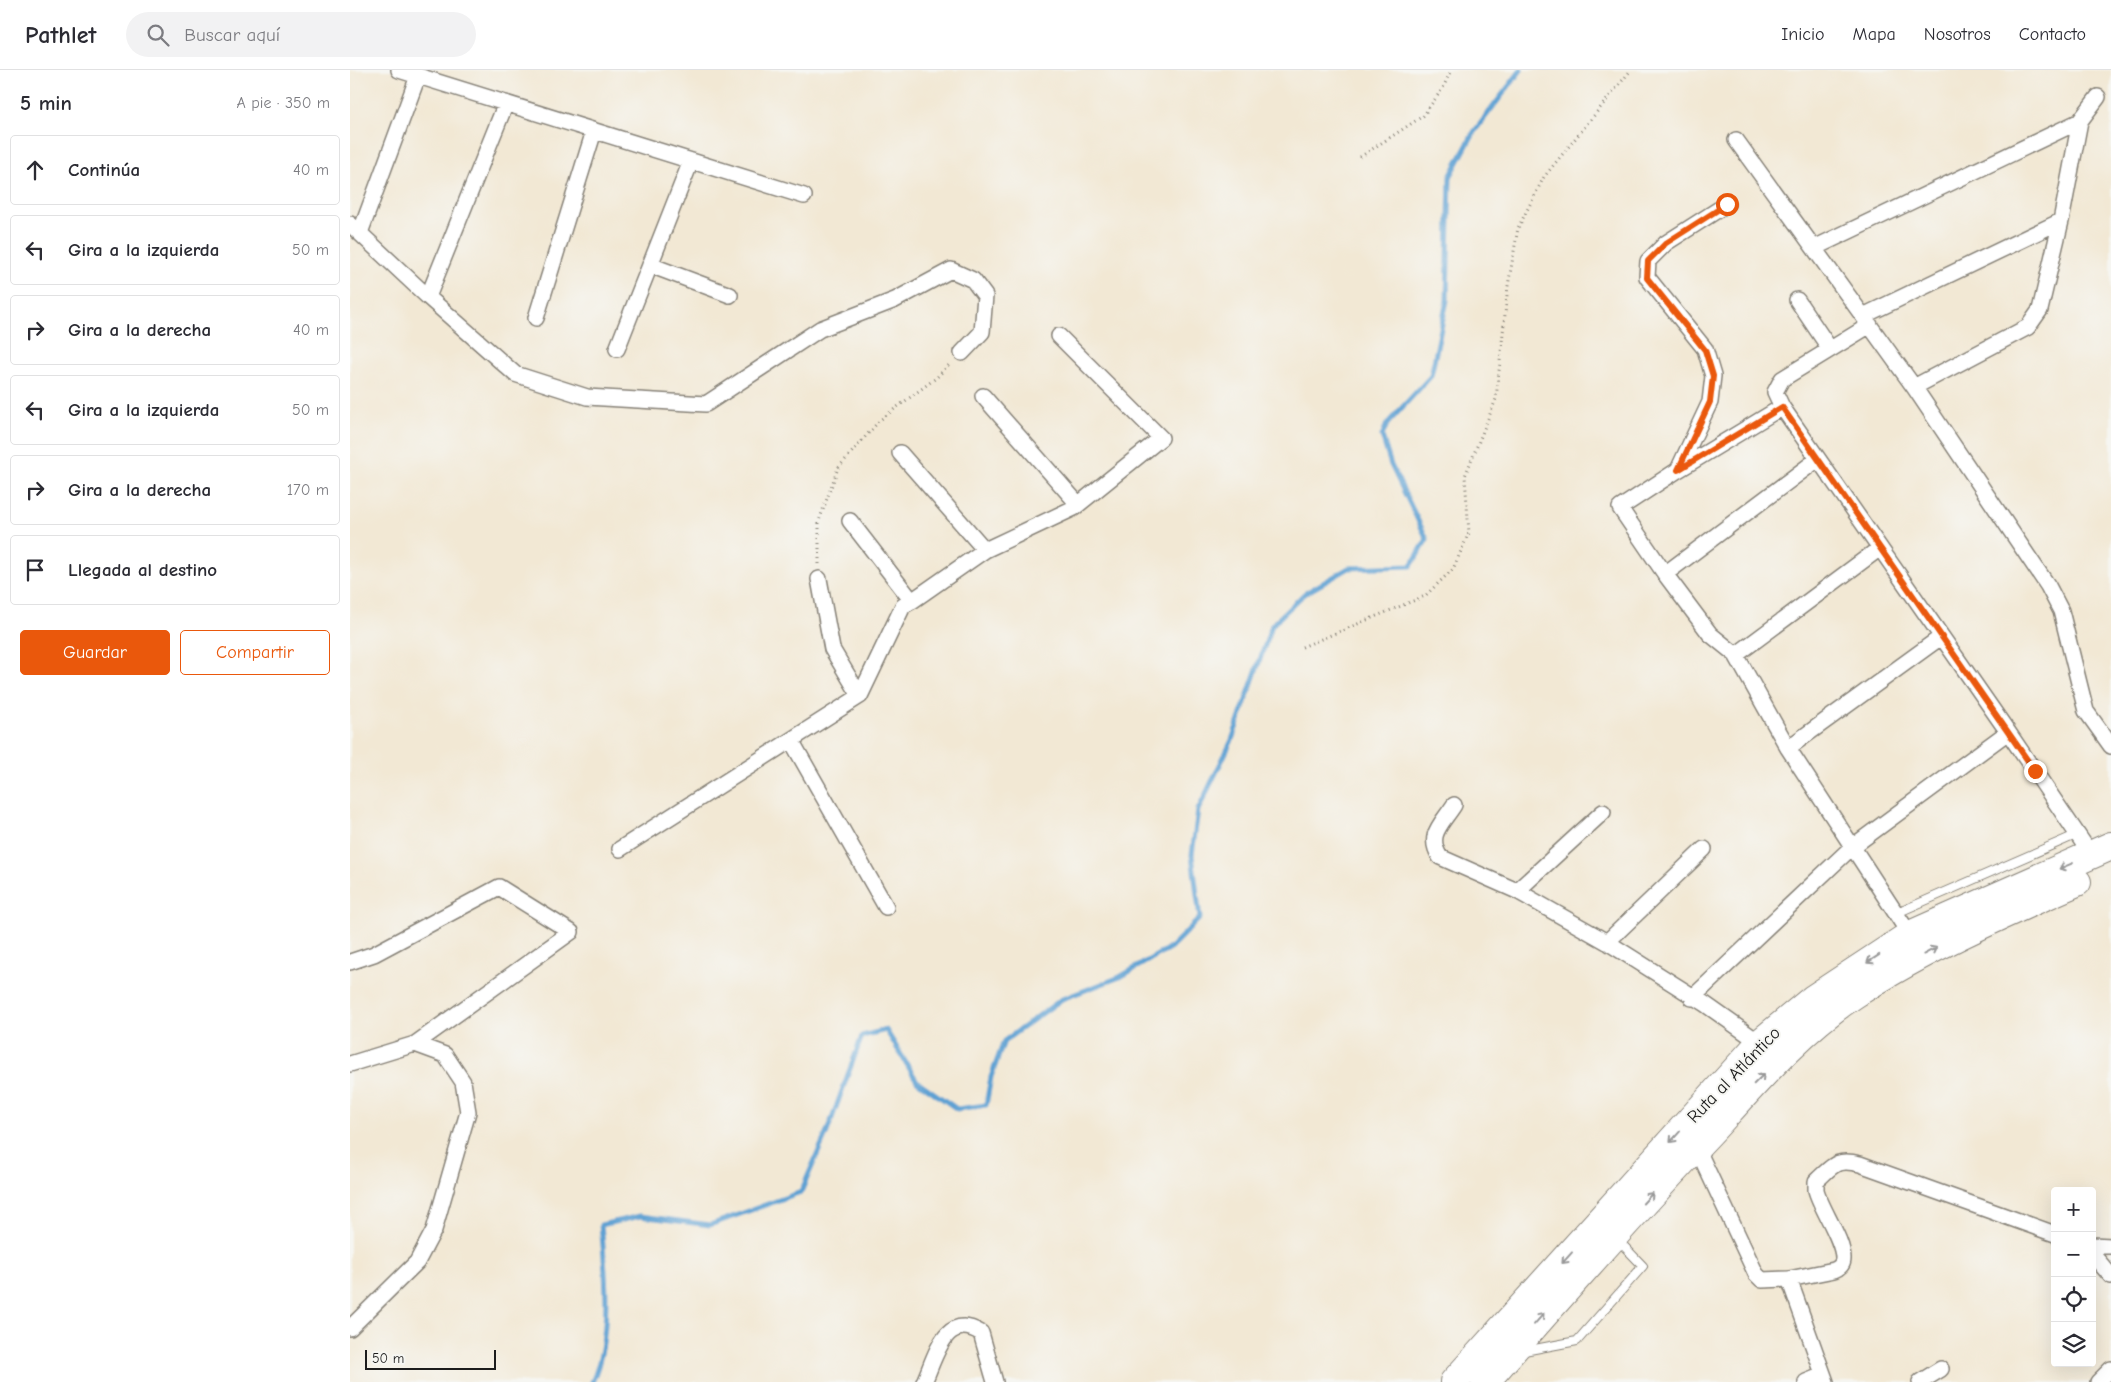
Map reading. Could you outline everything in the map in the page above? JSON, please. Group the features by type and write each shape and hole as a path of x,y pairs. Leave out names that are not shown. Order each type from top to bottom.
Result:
{"highway":[{"name":"Ruta al Atlántico","path":"1454,1382 1760,1043 1903,924 2098,851"},
{"name":"Ruta al Atlántico","path":"1485,1382 1696,1146 1757,1081 1816,1023 1854,994 1966,932 2098,851"}],"street":[{"path":"399,70 804,196"},
{"path":"418,76 355,228 428,297 515,374 587,397 706,404 820,329 894,300 950,270 973,280 985,296 982,332 962,353"},
{"path":"1914,386 2028,327 2040,310 2080,121 2098,97"},
{"path":"428,297 506,103"},
{"path":"1814,248 2080,121"},
{"path":"536,318 594,131"},
{"path":"1736,140 1914,386 2048,586 2061,611 2086,711 2111,746"},
{"path":"617,350 691,161"},
{"path":"1678,470 1710,402 1713,376 1705,350 1647,278 1648,261 1666,243 1727,204"},
{"path":"2060,220 1866,320 1830,350 1782,379 1775,392 1782,407 2008,732 2098,851"},
{"path":"650,265 730,295"},
{"path":"1797,300 1830,350"},
{"path":"620,850 860,696 903,606 985,550 1078,504 1161,438 1059,336"},
{"path":"983,396 1078,504"},
{"path":"1782,407 1678,470 1620,508 1665,574 1710,634 1736,655 1788,748 1903,924"},
{"path":"900,453 985,550"},
{"path":"1665,574 1818,459"},
{"path":"850,521 912,601"},
{"path":"1736,655 1880,548"},
{"path":"819,579 832,649 860,696"},
{"path":"1788,748 1942,637"},
{"path":"1692,998 1852,847 2008,732"},
{"path":"791,740 886,907"},
{"path":"1454,805 1433,838 1434,848 1440,857 1517,891 1607,942 1760,1043"},
{"path":"1517,891 1603,812"},
{"path":"1607,942 1704,849"},
{"path":"350,962 374,954 499,887 571,932 415,1044 350,1064"},
{"path":"350,1328 417,1262 434,1230 468,1112 463,1082 445,1055 415,1044"},
{"path":"1696,1146 1756,1274 1762,1280 1790,1279 1834,1270 1840,1267 1844,1260 1842,1249 1816,1190 1816,1182 1838,1162 1847,1161 1860,1164 2051,1233"},
{"path":"2096,1245 2111,1246"},
{"path":"2096,1259 2111,1276"},
{"path":"1790,1279 1824,1378 1806,1382"},
{"path":"924,1382 944,1337 956,1326 970,1326 981,1333 994,1382"},
{"path":"2098,1382 2111,1369"},
{"path":"1920,1382 1941,1370"}],"lane":[{"path":"1510,1353 1577,1341 1643,1266 1614,1236"}],"path":[{"path":"1360,158 1423,116 1444,88 1451,70"},
{"path":"1302,647 1426,596 1453,569 1468,532 1465,476 1496,399 1508,286 1518,228 1544,177 1631,70"},
{"path":"819,579 819,521 838,468 880,420 936,378 962,353"}],"waterway":[{"path":"592,1382 603,1346 605,1326 606,1284 601,1225 640,1216 710,1225 801,1192 827,1132 862,1036 886,1030 917,1081 957,1109 986,1105 991,1077 1004,1041 1062,999 1120,977 1171,947 1200,918 1192,855 1198,810 1232,740 1272,625 1304,594 1349,568 1411,566 1427,539 1391,465 1382,436 1387,424 1431,376 1447,300 1450,177 1474,132 1521,70"}],"route":[{"path":"1727,204 1666,243 1648,261 1647,278 1705,350 1713,376 1710,402 1678,470 1782,407 2035,771"}]}
